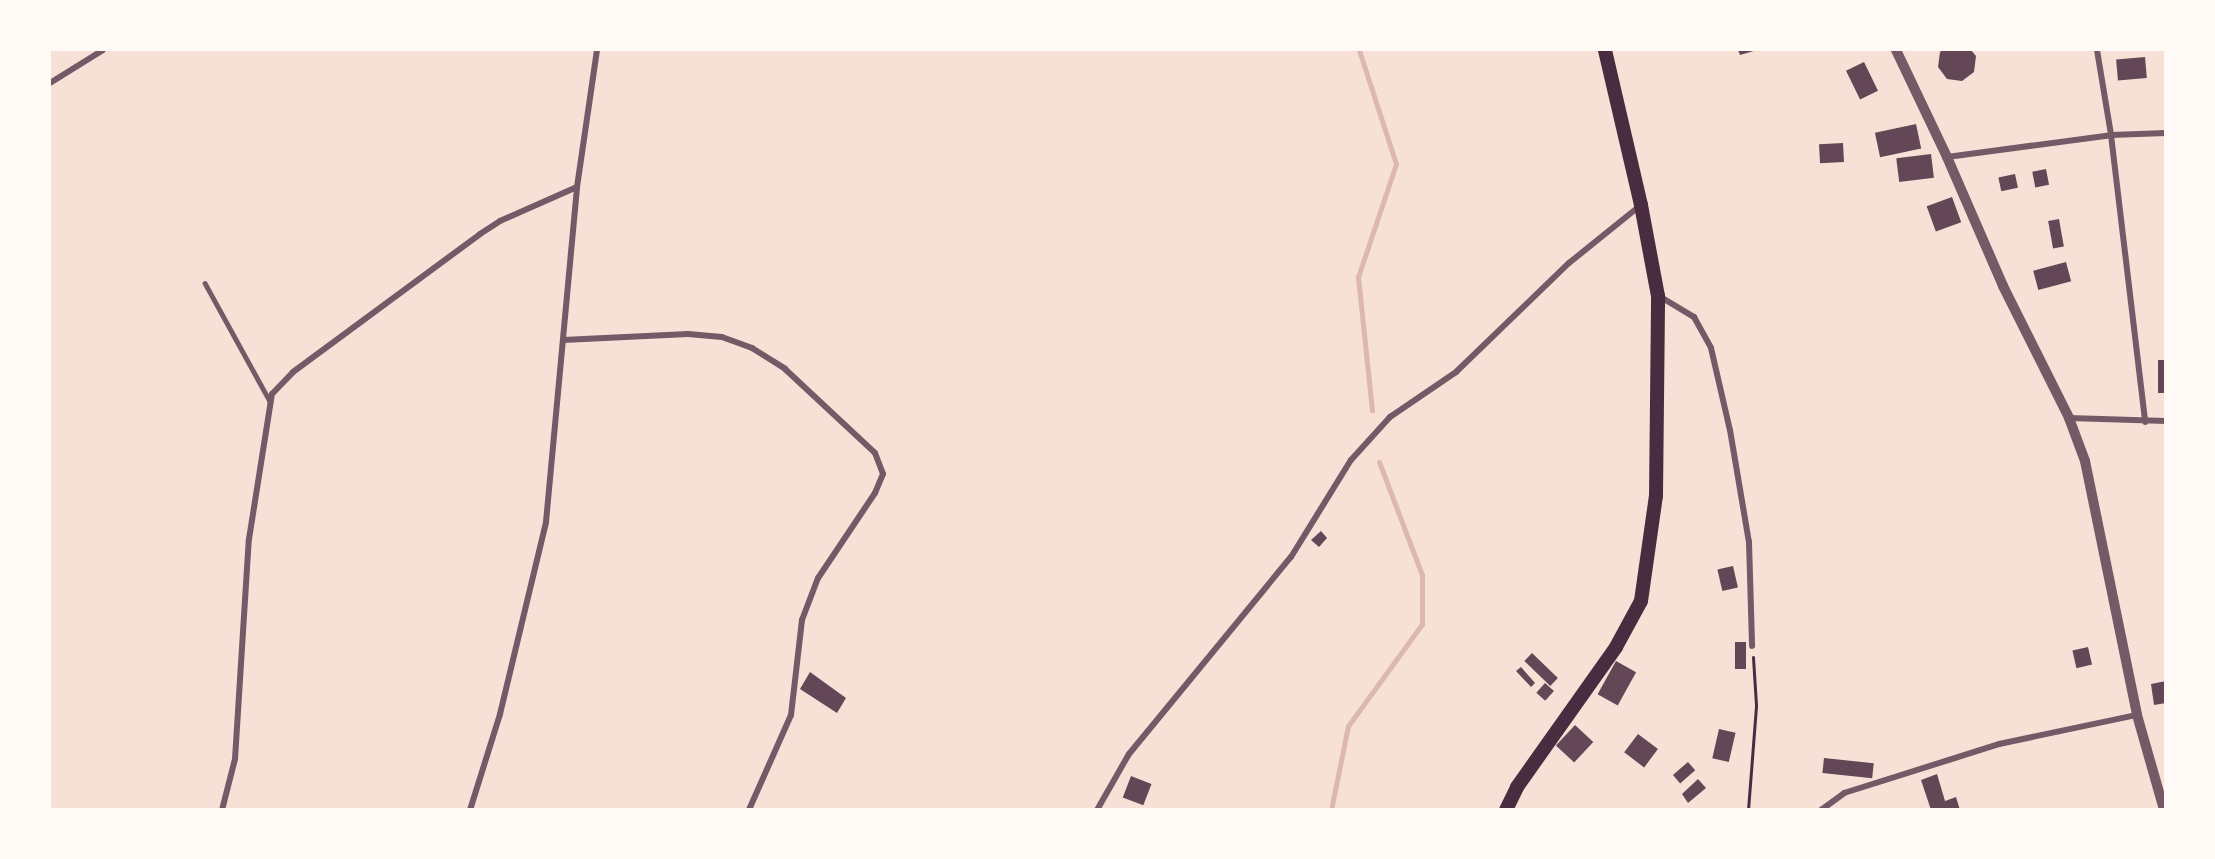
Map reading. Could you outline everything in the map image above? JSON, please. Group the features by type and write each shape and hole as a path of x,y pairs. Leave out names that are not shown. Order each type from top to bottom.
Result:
{"main road":[{"path":"1506,810 1517,787 1616,647 1641,601 1656,496 1658,296 1641,204 1605,50"}],"street":[{"path":"50,83 103,50"},
{"path":"470,810 500,714 546,522 577,187 597,50"},
{"path":"1896,50 1947,157 2003,286 2069,418 2085,461 2138,716 2164,810"},
{"path":"2097,50 2111,135 2145,422"},
{"path":"1947,157 2111,135 2166,133"},
{"path":"222,810 235,759 248,549 270,401 276,388 293,372 480,234 500,221 577,187"},
{"path":"1096,810 1129,754 1291,557 1359,451 1390,417 1456,372 1569,263 1641,204"},
{"path":"1658,296 1694,317 1711,348 1730,430 1749,542 1752,646"},
{"path":"562,340 688,334 722,337 752,348 785,369 875,453 883,474 875,494 818,578 802,620 791,715 753,795 749,810"},
{"path":"2069,418 2166,421"},
{"path":"1821,810 1844,793 1999,744 2138,716"}],"lane":[{"path":"205,283 270,401"}],"path":[{"path":"1748,810 1756,705 1752,646"}],"building":[{"path":"1738,50 1757,50 1740,55"},
{"path":"1943,50 1971,50 1976,56 1974,72 1962,81 1947,79 1938,67 1940,52"},
{"path":"2145,57 2147,78 2118,80 2116,60"},
{"path":"1864,62 1878,91 1860,100 1846,71"},
{"path":"1916,124 1921,148 1880,157 1875,133"},
{"path":"1843,143 1844,162 1820,163 1819,144"},
{"path":"1931,154 1934,178 1899,182 1896,158"},
{"path":"2046,169 2049,185 2035,187 2032,172"},
{"path":"2015,174 2018,188 2001,191 1998,178"},
{"path":"1952,197 1961,222 1936,232 1927,206"},
{"path":"2059,219 2064,247 2053,248 2048,221"},
{"path":"2066,262 2071,281 2038,290 2033,271"},
{"path":"2158,360 2166,360 2166,393 2158,393"},
{"path":"1321,531 1327,538 1319,547 1311,540"},
{"path":"1733,566 1738,587 1722,591 1717,570"},
{"path":"1735,642 1746,642 1746,669 1735,669"},
{"path":"2088,647 2092,665 2076,668 2072,651"},
{"path":"1532,653 1558,678 1550,686 1524,661"},
{"path":"1616,661 1636,672 1618,705 1598,694"},
{"path":"1521,667 1535,683 1531,687 1516,671"},
{"path":"810,672 846,698 837,713 800,689"},
{"path":"2166,681 2166,703 2154,705 2151,684"},
{"path":"1545,683 1554,691 1545,701 1536,693"},
{"path":"1575,725 1593,742 1574,763 1556,745"},
{"path":"1719,729 1736,733 1729,762 1712,758"},
{"path":"1638,734 1658,749 1644,767 1624,752"},
{"path":"1824,758 1874,763 1872,778 1822,773"},
{"path":"1688,762 1695,770 1680,783 1673,775"},
{"path":"1937,774 1945,801 1956,797 1960,810 1931,810 1921,780"},
{"path":"1131,776 1152,784 1143,805 1123,797"},
{"path":"1698,779 1706,788 1688,803 1682,794"}],"waterway":[{"path":"1359,50 1396,164 1358,277 1372,410"},
{"path":"1331,810 1348,726 1422,624 1422,575 1379,462"}]}
